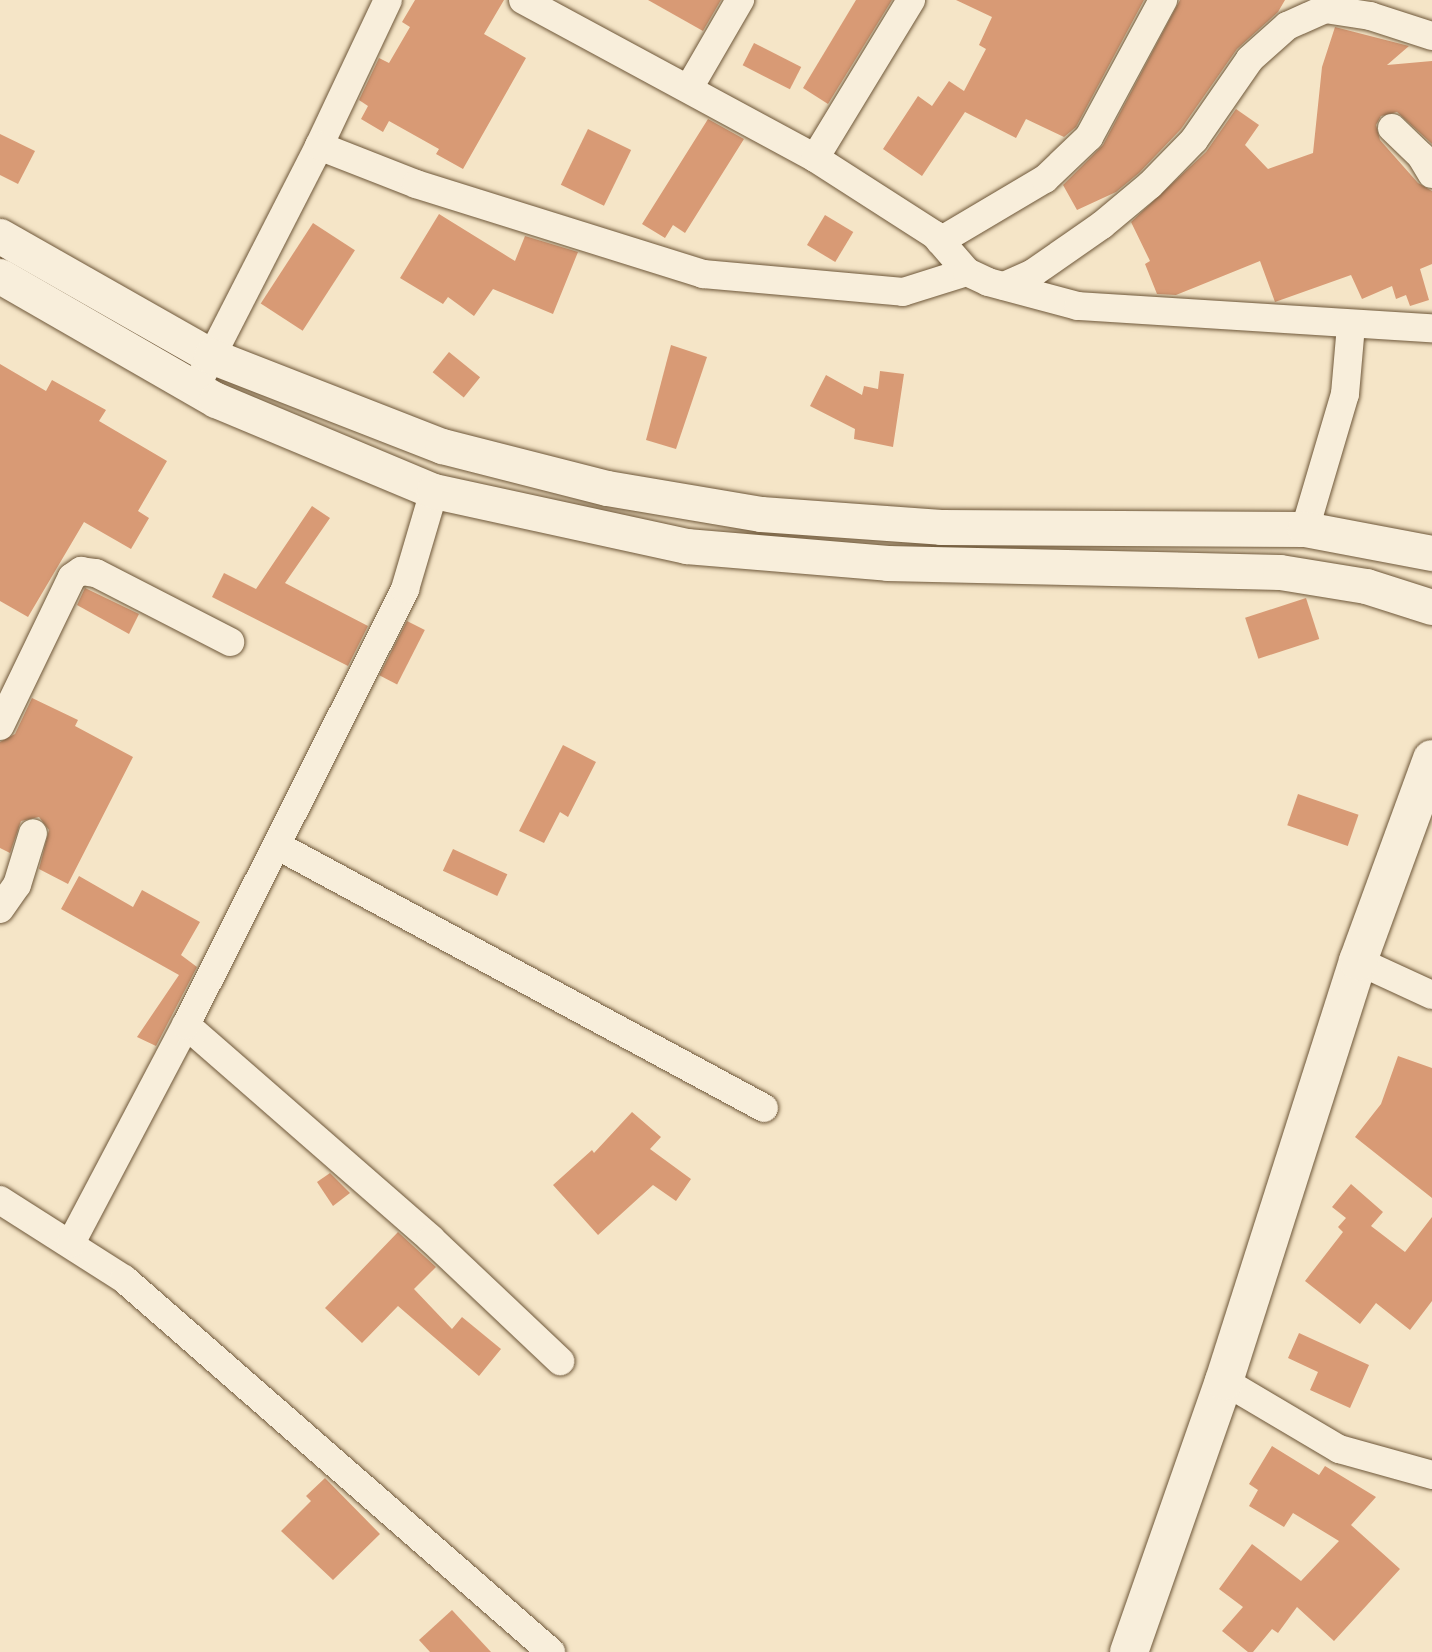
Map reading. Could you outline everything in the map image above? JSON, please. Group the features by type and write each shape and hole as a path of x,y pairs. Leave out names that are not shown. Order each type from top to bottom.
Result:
{"main road":[{"path":"1129,1652 1224,1381 1358,961 1432,759"}],"street":[{"path":"196,389 319,146 388,0"},
{"path":"689,88 740,0"},
{"path":"815,158 911,0"},
{"path":"940,241 1045,179 1089,137 1163,0"},
{"path":"534,2 815,158 940,241 967,272 1004,286 1078,306 1218,311 1350,325 1432,328"},
{"path":"1004,286 1068,249 1150,185 1194,140 1250,59 1287,26 1325,9 1370,16 1432,36"},
{"path":"1392,128 1421,156 1432,174"},
{"path":"319,146 416,184 703,274 903,292 967,272"},
{"path":"0,236 211,356 442,446 607,488 761,514 941,527 1305,529 1432,553"},
{"path":"2,281 196,389 434,491 686,546 887,563 1280,572 1366,586 1432,607"},
{"path":"1305,529 1345,394 1350,325"},
{"path":"71,1243 278,846 405,589 434,491"},
{"path":"0,726 72,577 81,571 96,573 230,642"},
{"path":"0,909 17,885 33,834"},
{"path":"278,846 764,1108"},
{"path":"1358,961 1432,995"},
{"path":"186,1025 431,1239 560,1362"},
{"path":"0,1200 124,1279 551,1652"},
{"path":"1224,1381 1339,1448 1432,1475"}],"building":[{"path":"415,0 504,0 484,34 526,58 463,169 436,154 439,149 389,121 383,132 361,119 368,106 359,100 379,58 389,63 410,27 402,22"},
{"path":"648,0 721,0 703,31"},
{"path":"856,0 892,0 828,104 803,88"},
{"path":"956,0 1144,0 1076,127 1064,137 1026,119 1016,138 965,112 922,176 883,149 918,96 932,106 949,81 964,91 986,49 979,45 992,17"},
{"path":"1180,0 1285,0 1278,12 1237,49 1181,129 1139,173 1116,192 1077,210 1063,185 1103,145"},
{"path":"1335,27 1409,46 1387,65 1432,61 1432,144 1397,112 1381,116 1376,125 1380,140 1418,183 1432,191 1432,264 1420,269 1429,300 1410,306 1406,295 1396,299 1392,286 1362,299 1351,275 1275,302 1260,261 1176,295 1157,294 1145,264 1150,261 1131,222 1206,152 1236,109 1259,125 1245,145 1268,169 1313,153 1322,67"},
{"path":"754,43 801,67 790,89 743,65"},
{"path":"708,119 744,139 685,233 673,225 665,238 642,224"},
{"path":"588,129 631,150 604,206 561,185"},
{"path":"0,134 35,151 18,184 0,175"},
{"path":"439,214 515,261 525,236 578,252 553,314 493,289 474,316 448,297 443,304 400,278"},
{"path":"825,215 853,232 835,262 807,245"},
{"path":"313,223 355,250 303,331 261,304"},
{"path":"671,345 707,357 676,449 646,440"},
{"path":"449,352 480,377 464,397 433,372"},
{"path":"0,364 46,391 52,380 106,410 99,421 167,461 138,511 149,518 131,549 84,522 28,617 0,601"},
{"path":"880,371 904,374 893,447 854,439 855,429 810,406 826,375 862,395 864,386 878,389"},
{"path":"312,506 330,518 285,583 368,626 348,666 212,597 224,573 256,589"},
{"path":"85,588 139,614 129,634 77,605"},
{"path":"1306,598 1319,639 1258,659 1245,618"},
{"path":"407,621 425,630 397,684 379,675"},
{"path":"32,698 78,720 75,726 133,757 68,884 39,869 49,830 39,817 21,821 10,853 0,848 0,742 15,734"},
{"path":"563,745 596,762 568,817 560,812 544,843 519,831"},
{"path":"1298,794 1359,815 1348,846 1287,825"},
{"path":"453,849 507,874 497,896 443,871"},
{"path":"79,876 133,907 142,890 200,922 181,955 197,967 156,1046 137,1037 179,975 61,909"},
{"path":"1398,1056 1432,1068 1432,1198 1355,1137 1381,1104"},
{"path":"632,1112 661,1137 650,1149 691,1179 676,1201 653,1185 598,1235 553,1185 592,1150 594,1153"},
{"path":"330,1173 350,1193 333,1206 317,1182"},
{"path":"1351,1184 1383,1212 1371,1226 1405,1252 1432,1217 1432,1301 1410,1330 1376,1303 1360,1324 1305,1281 1343,1232 1338,1227 1346,1218 1332,1207"},
{"path":"398,1232 436,1267 414,1289 452,1329 462,1317 501,1349 479,1376 398,1306 362,1343 325,1308"},
{"path":"1299,1333 1369,1365 1350,1408 1310,1390 1318,1372 1288,1358"},
{"path":"1272,1446 1319,1475 1325,1466 1376,1497 1351,1525 1400,1569 1334,1641 1297,1607 1278,1633 1272,1629 1253,1652 1248,1652 1222,1631 1243,1607 1219,1589 1252,1544 1301,1581 1339,1541 1293,1513 1284,1527 1249,1506 1258,1490 1249,1484"},
{"path":"325,1478 380,1534 333,1580 281,1531 311,1501 306,1496"},
{"path":"452,1610 491,1652 430,1652 419,1640"}]}
